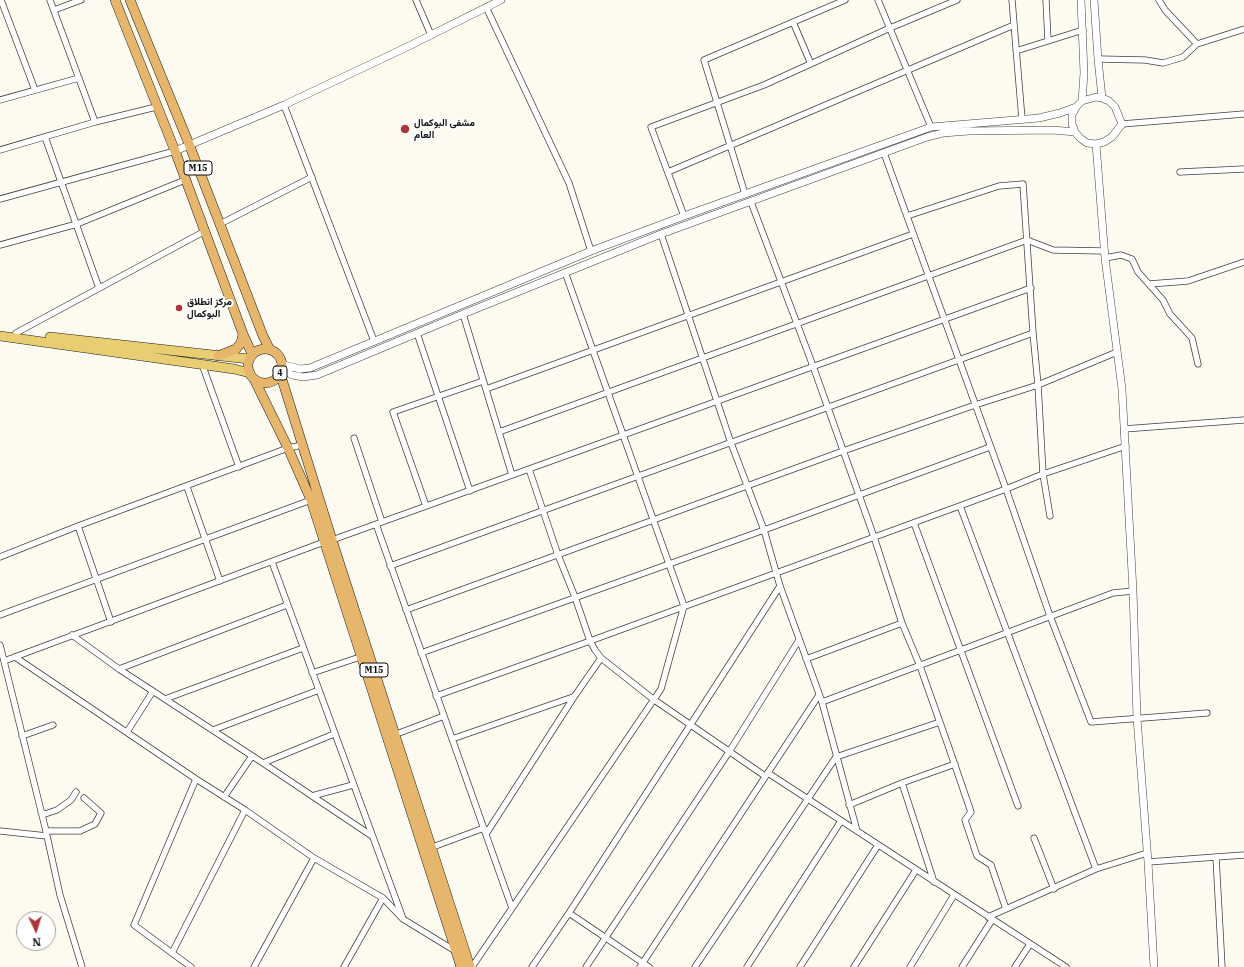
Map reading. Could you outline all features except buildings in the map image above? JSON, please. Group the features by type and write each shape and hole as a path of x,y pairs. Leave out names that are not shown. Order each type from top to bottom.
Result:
{"highway":[{"name":"M15","path":"115,0 156,108 175,151 243,334"},
{"name":"M15","path":"130,0 189,144 263,336"},
{"path":"218,356 236,349 241,343 243,334"},
{"path":"243,334 251,357 248,370 252,376"},
{"name":"4","path":"252,376 261,382 269,382 275,379 281,368 277,355 270,350 263,336"},
{"path":"251,357 260,350 270,350"},
{"name":"M15","path":"281,368 328,541 460,951 461,967"},
{"name":"M15","path":"252,376 288,448 328,541"},
{"name":"M15","path":"460,951 471,967"}],"main road":[{"path":"1,333 16,333 192,358 202,364 234,369 252,376"},
{"path":"1,333 192,358 218,356 251,357"}],"street":[{"path":"1,0 35,90"},
{"path":"50,0 96,122"},
{"path":"54,10 81,0"},
{"path":"416,0 431,35"},
{"path":"0,199 175,151 284,105 501,0"},
{"path":"745,194 704,60 845,0"},
{"path":"878,0 931,126"},
{"path":"684,216 651,127 764,85 890,28 957,0"},
{"path":"1012,0 1022,119"},
{"path":"1046,0 1048,41"},
{"path":"1081,0 1084,73 1082,101"},
{"path":"1094,0 1102,98"},
{"path":"1159,0 1165,10 1198,44"},
{"path":"486,7 569,184 591,251"},
{"path":"793,22 811,64"},
{"path":"668,172 1014,25"},
{"path":"1098,59 1144,60 1163,63 1183,57 1198,44 1244,29"},
{"path":"1016,51 1083,30"},
{"path":"0,100 79,78"},
{"path":"1122,124 1115,107 1109,101 1102,98 1096,97 1082,101 1076,107 1072,115 1072,124 1075,132 1084,140 1096,144 1104,142 1112,137 1122,124 1244,114"},
{"path":"284,105 374,341"},
{"path":"281,368 310,368 591,251 931,126 1038,118 1060,113 1076,107"},
{"path":"0,150 96,122 156,108"},
{"path":"281,368 292,375 303,377 317,375 565,272 661,234 927,137 969,131 1053,130 1075,132"},
{"path":"45,138 99,288"},
{"path":"1096,144 1104,255 1122,389 1133,591 1137,718 1154,967"},
{"path":"884,153 1006,489 1050,616 1091,722 1207,713"},
{"path":"1180,172 1244,169"},
{"path":"220,224 312,177"},
{"path":"0,245 77,224 185,180"},
{"path":"907,216 999,186 1023,184 1043,474 1050,516"},
{"path":"751,202 813,366 874,537 902,623 920,666 955,764 971,812 965,820 977,856 991,865 1006,909"},
{"path":"16,333 204,231"},
{"path":"661,234 731,443 764,530 780,586 822,702 857,831"},
{"path":"486,389 913,234"},
{"path":"499,432 1027,240 1053,250 1104,255 1121,255 1132,259 1138,272 1164,300 1170,314 1192,338 1198,364"},
{"path":"1149,284 1188,281 1244,262"},
{"path":"471,967 661,689 684,606 565,272"},
{"path":"4,662 328,541 1030,288"},
{"path":"463,314 512,475"},
{"path":"417,333 470,490"},
{"path":"390,566 1033,333"},
{"path":"406,610 843,451 975,405 1038,385 1117,352"},
{"path":"202,364 239,467"},
{"path":"426,506 393,412 483,381"},
{"path":"1124,429 1244,420"},
{"path":"354,438 382,522"},
{"path":"0,556 288,448 302,445"},
{"path":"436,696 914,523 1043,474 1126,446"},
{"path":"421,652 764,530 990,447"},
{"path":"529,469 590,641 601,658 654,699 729,752 808,799 990,919 1066,967"},
{"path":"187,486 220,581"},
{"path":"0,615 311,500"},
{"path":"960,506 1096,869"},
{"path":"914,523 1018,806"},
{"path":"376,524 512,908"},
{"path":"78,526 111,622"},
{"path":"272,562 403,919"},
{"path":"532,967 569,913 780,586"},
{"path":"822,702 1050,616 1113,594 1133,591"},
{"path":"119,669 287,605"},
{"path":"806,659 902,623"},
{"path":"72,636 119,669 372,836"},
{"path":"586,967 729,752 799,640"},
{"path":"0,645 60,895 82,967"},
{"path":"165,699 303,648"},
{"path":"312,673 365,656"},
{"path":"15,657 196,779 245,810 314,858 383,898 403,919 460,951"},
{"path":"486,834 574,697 601,658"},
{"path":"213,730 319,690"},
{"path":"127,732 153,691"},
{"path":"641,965 819,695"},
{"path":"452,739 574,697"},
{"path":"391,736 444,716"},
{"path":"695,967 836,757 940,722"},
{"path":"22,736 53,724"},
{"path":"263,763 334,734"},
{"path":"224,797 252,756"},
{"path":"849,805 902,783 955,764"},
{"path":"191,967 134,925 196,779"},
{"path":"902,783 934,882"},
{"path":"312,796 353,785"},
{"path":"41,812 45,814 57,810 71,800 76,792"},
{"path":"0,831 46,833 80,831 95,824 101,813 84,798"},
{"path":"172,953 245,810"},
{"path":"747,967 841,821"},
{"path":"427,849 484,828"},
{"path":"1034,838 1054,889"},
{"path":"800,967 878,845"},
{"path":"962,967 990,919 1006,909 1054,889 1096,869 1147,853"},
{"path":"1148,862 1244,855"},
{"path":"1216,857 1222,967"},
{"path":"254,967 314,858"},
{"path":"854,967 916,870"},
{"path":"910,967 954,895"},
{"path":"344,967 383,898"},
{"path":"569,913 606,937 641,965 649,967"},
{"path":"1015,967 1030,944"}],"place":[{"name":"مشفى البوكمال العام","path":"405,129"},
{"name":"مركز انطلاق البوكمال","path":"179,308"}]}
